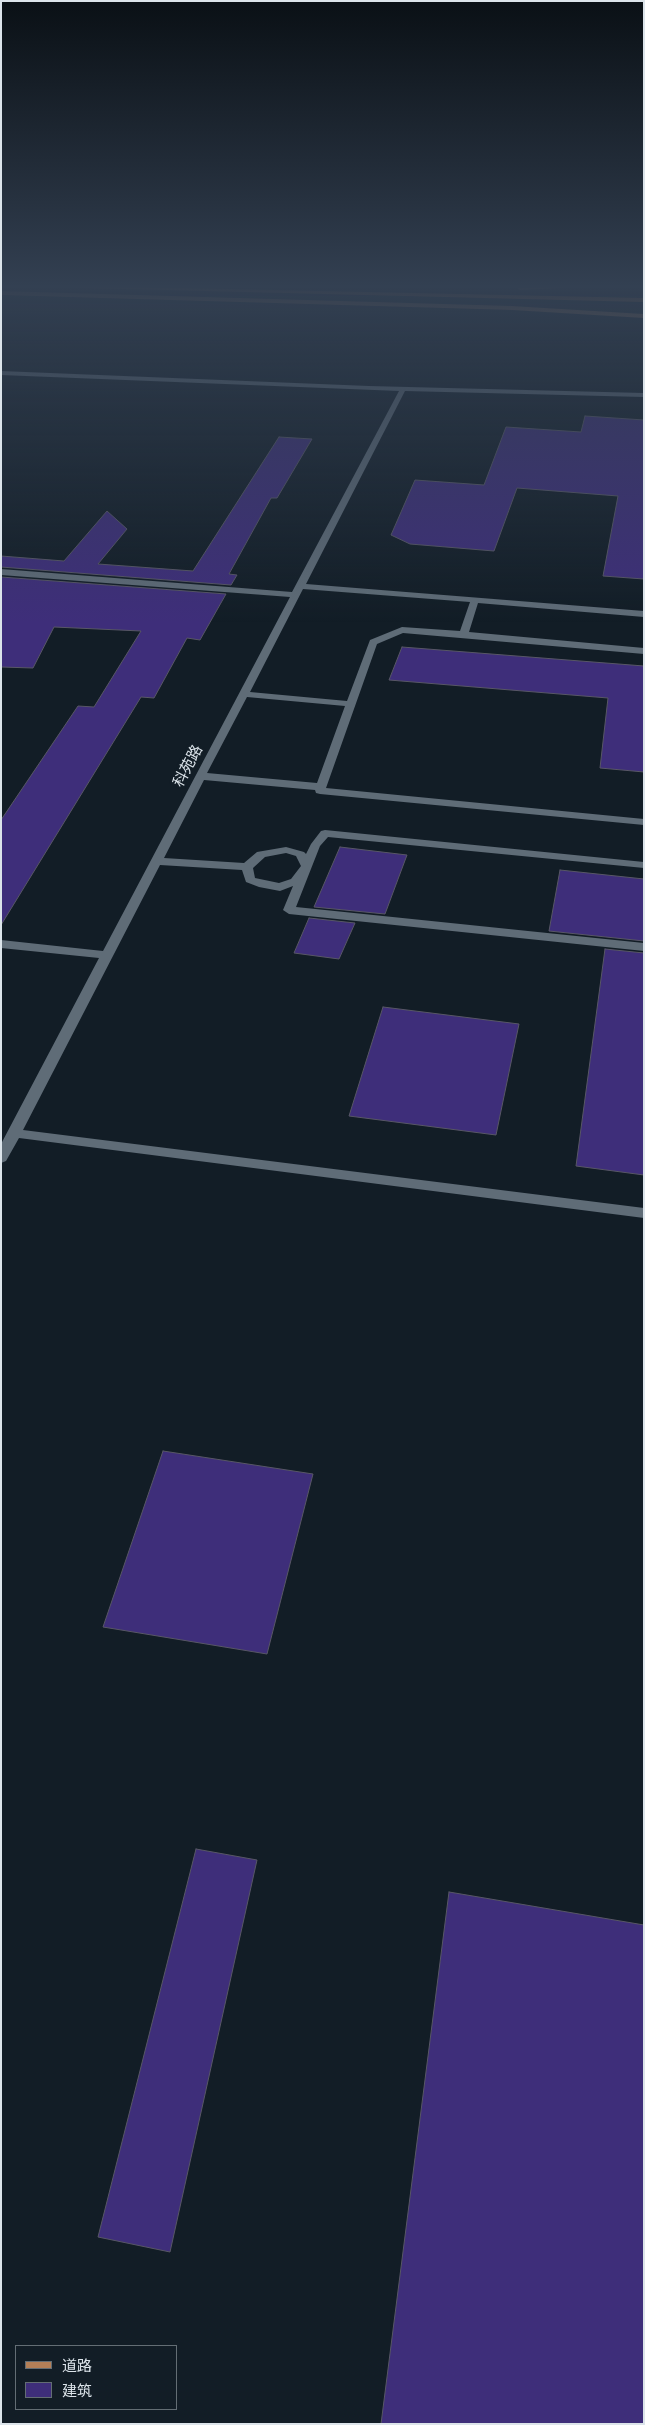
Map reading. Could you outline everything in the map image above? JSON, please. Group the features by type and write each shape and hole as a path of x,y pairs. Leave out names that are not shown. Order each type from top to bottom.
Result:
{"street":[{"name":"科苑路","path":"1,1158 399,397"},
{"path":"1,572 475,600 644,614"},
{"path":"464,634 475,600"},
{"path":"644,651 402,630 372,642 320,791 644,822"},
{"path":"244,694 351,704"},
{"path":"200,776 322,787"},
{"path":"644,865 325,833 315,846 289,910 644,947"},
{"path":"156,861 247,867 261,854 286,850 300,854 307,866"},
{"path":"247,867 250,880 263,885 280,887 295,881 307,866"},
{"path":"1,944 107,955"},
{"path":"15,1133 644,1213"}],"building":[{"path":"585,416 644,420 644,579 603,576 618,496 517,488 494,551 410,544 391,535 415,480 484,485 506,427 581,432"},
{"path":"279,437 312,439 277,498 271,498 229,574 237,575 231,585 1,567 1,556 64,561 107,511 127,529 98,564 193,571"},
{"path":"1,577 226,594 200,640 187,638 154,698 141,697 1,925 1,820 78,706 94,707 141,631 54,627 33,668 1,667"},
{"path":"402,647 644,666 644,772 600,768 608,698 389,680"},
{"path":"340,847 407,855 385,914 314,907"},
{"path":"560,870 644,879 644,941 549,931"},
{"path":"309,918 355,923 339,959 294,953"},
{"path":"605,949 644,953 644,1175 576,1166"},
{"path":"383,1007 519,1024 496,1135 349,1116"},
{"path":"163,1451 313,1474 267,1654 103,1627"},
{"path":"196,1849 257,1860 170,2252 98,2237"},
{"path":"449,1892 644,1925 644,2424 381,2424"}]}
